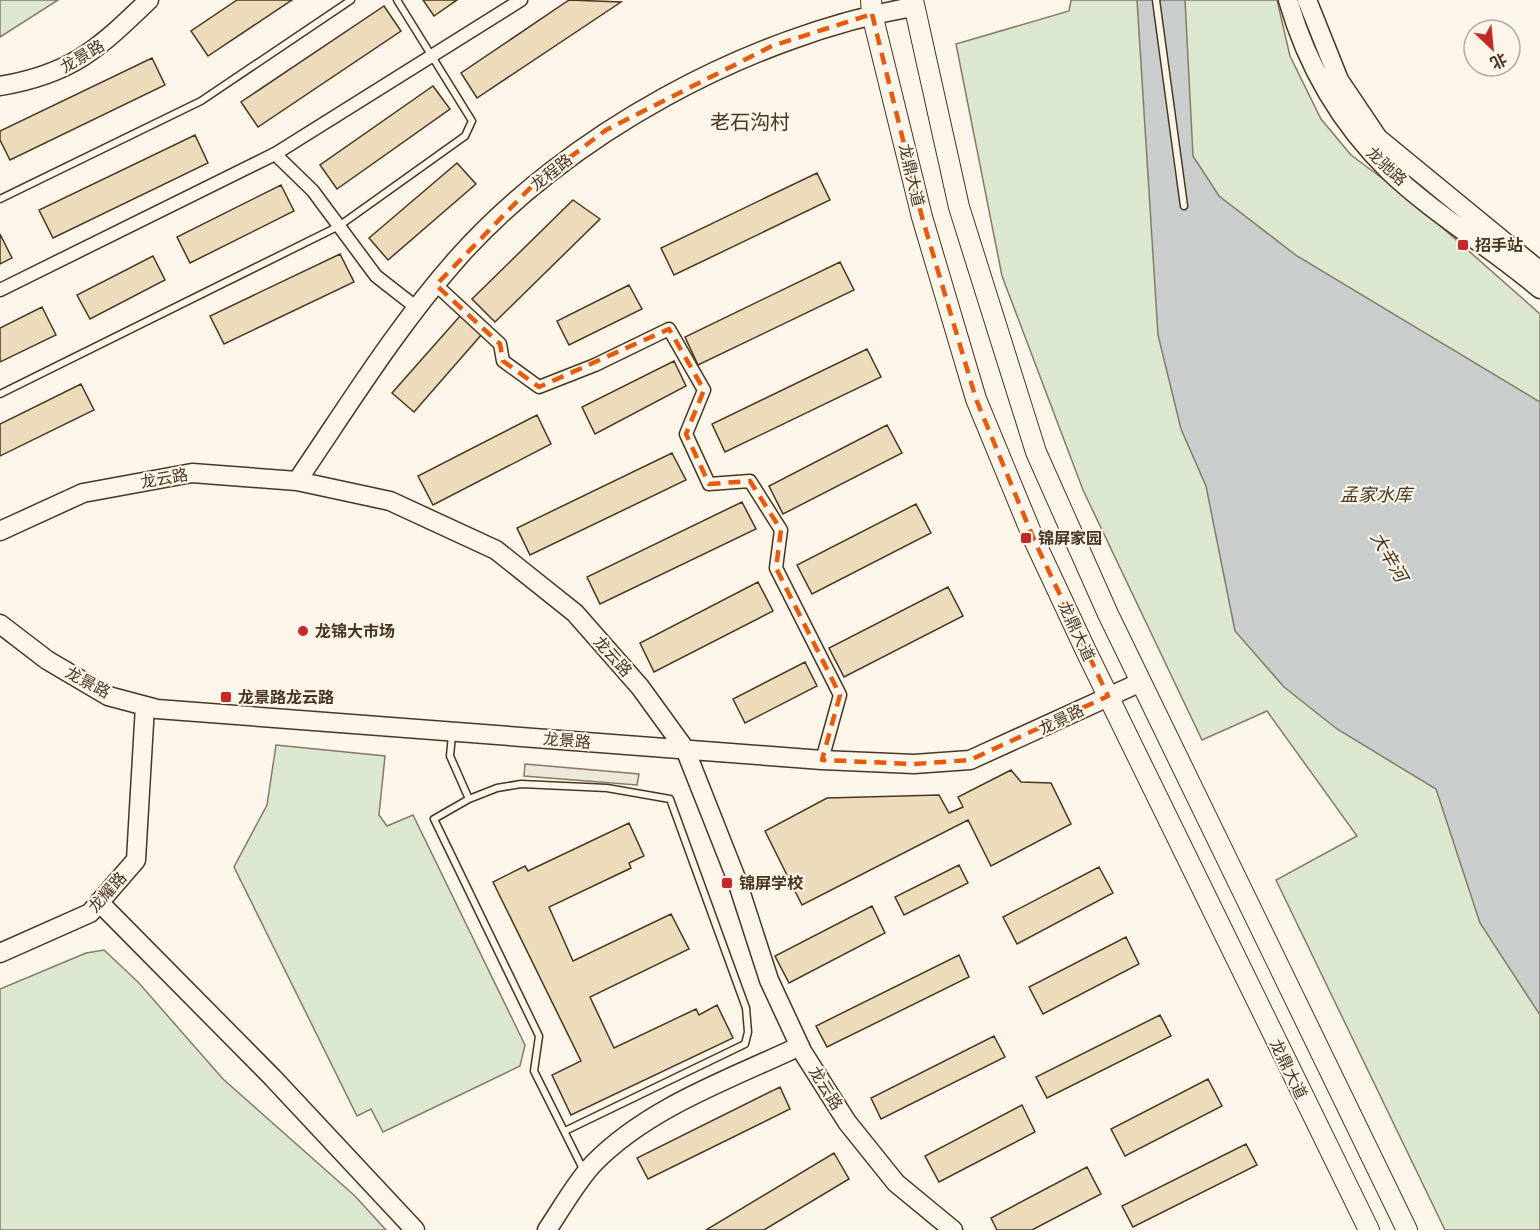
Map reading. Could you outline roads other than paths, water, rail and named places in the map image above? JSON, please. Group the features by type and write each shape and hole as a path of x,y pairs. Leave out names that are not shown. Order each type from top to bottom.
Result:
{"main road":[{"path":"913,3 959,207 1036,452 1141,682 1407,1230"},
{"name":"龙鼎大道","path":"872,7 922,217 976,399 1035,542 1369,1230"}],"street":[{"name":"龙景路","path":"0,86 61,70 104,44 149,0"},
{"path":"0,290 275,154 521,0"},
{"name":"龙驰路","path":"1288,0 1303,49 1319,81 1364,144 1391,172 1540,290"},
{"name":"龙驰路","path":"1307,0 1339,80 1378,138 1540,271"},
{"name":"龙程路","path":"297,482 391,341 417,308 457,259 532,186 606,130 707,76 772,46 872,7 913,3"},
{"path":"275,154 313,191 376,276 417,308"},
{"path":"436,285 500,344 503,361 539,387 595,365 669,329 704,390 686,434 709,484 750,481 781,530 776,568 840,696 822,760"},
{"name":"龙云路","path":"0,531 83,493 192,473 297,482 390,501 496,550 575,613 640,687 685,749 736,878 768,980 800,1046 848,1122 896,1183 953,1230"},
{"name":"龙景路","path":"0,624 47,660 108,696 157,709 822,760 914,764 970,760 1141,682"},
{"name":"龙耀路","path":"0,953 90,914 136,860 145,706"},
{"path":"99,902 273,1078 415,1230"},
{"path":"546,1230 593,1164 633,1129 691,1098 800,1046"}],"lane":[{"path":"0,199 201,100 351,0"},
{"path":"0,394 339,226 465,136 472,120 397,0"},
{"path":"1156,0 1184,206"},
{"path":"452,730 450,756 469,799"},
{"path":"565,1131 745,1044 748,1032 746,1008 670,799 607,788 521,784 496,788 469,799 434,819 539,1036 534,1071 586,1174"}],"water":[{"name":"孟家水库","path":"1137,0 1185,0 1193,156 1219,196 1297,256 1540,402 1540,1015 1480,923 1436,789 1337,729 1284,687 1235,631 1206,486 1181,429 1158,335"}],"place":[{"name":"招手站","path":"1463,245"},
{"name":"锦屏家园","path":"1026,538"},
{"name":"龙锦大市场","path":"303,631"},
{"name":"龙景路龙云路","path":"226,697"},
{"name":"锦屏学校","path":"727,883"}],"district":[{"name":"老石沟村","path":"750,122"}],"water label":[{"name":"大辛河","path":"1389,557"}]}
